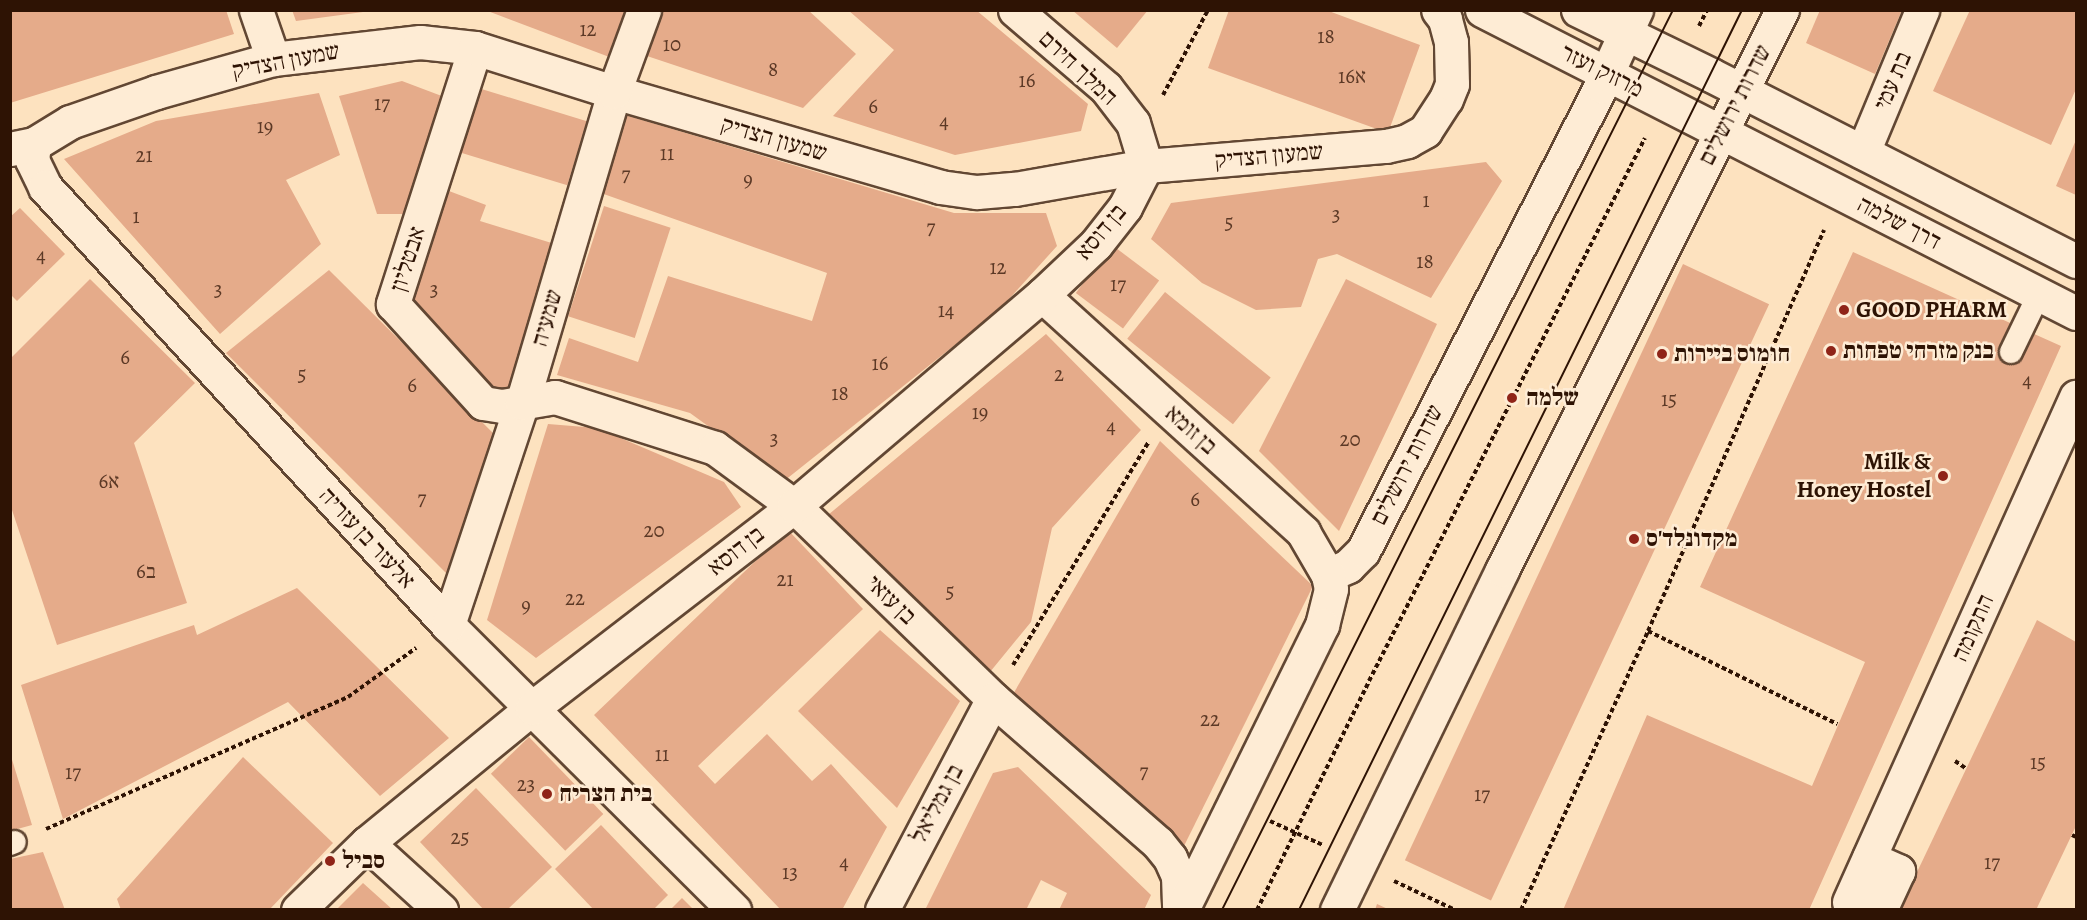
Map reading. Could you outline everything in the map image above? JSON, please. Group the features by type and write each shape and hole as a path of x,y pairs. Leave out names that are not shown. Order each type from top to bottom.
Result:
{"street":[{"path":"256,10 273,58"},
{"name":"שמעיה","path":"448,625 522,403 614,92 645,10"},
{"name":"המלך חירם","path":"1014,10 1106,88 1133,123 1146,166"},
{"name":"שמעון הצדיק","path":"22,147 70,122 156,92 273,58 420,42 476,48 614,92 940,187 977,192 1015,189 1146,166 1386,146 1407,141 1425,131 1446,99 1452,84 1451,42 1445,19 1438,10"},
{"name":"מרזוק ועזר","path":"1482,10 1722,131"},
{"name":"מרזוק ועזר","path":"1578,10 1630,22 1683,62 1742,92"},
{"name":"שדרות ירושלים","path":"1337,909 1508,559 1782,10"},
{"name":"בת עמי","path":"1863,152 1923,10"},
{"name":"שדרות ירושלים","path":"1328,575 1348,566 1363,551 1630,22"},
{"name":"אבטליון","path":"476,48 393,304 483,403 502,406 522,403"},
{"name":"דרך שלמה","path":"1742,92 2076,261"},
{"name":"דרך שלמה","path":"1722,131 2076,313"},
{"name":"אלעזר בן עזריה","path":"22,147 33,160 45,187 448,625 734,909"},
{"name":"בן דוסא","path":"298,909 367,843 532,708 794,506 1042,295 1096,244 1125,207 1146,166"},
{"name":"בן זומא","path":"1042,295 1303,532 1318,554 1328,575"},
{"name":"בן עזאי","path":"522,403 555,397 715,448 794,506 993,699 1158,843 1170,858 1178,876 1181,909"},
{"name":"התקומה","path":"1865,906 1869,858 2076,397"},
{"path":"1181,909 1322,625 1331,589 1328,575"},
{"name":"בן גמליאל","path":"882,909 993,699"},
{"path":"367,843 441,909"}],"lane":[{"path":"2011,352 2039,294"}],"path":[{"path":"1162,99 1208,10"},
{"path":"1683,62 1707,10"},
{"path":"1257,909 1369,681 1663,102"},
{"path":"1521,909 1648,631 1842,194"},
{"path":"993,699 1151,439"},
{"path":"13,843 348,697 448,625"},
{"path":"1648,631 1837,724"}],"building":[{"path":"10,10 226,10 234,34 10,103"},
{"path":"292,10 363,10 363,12 296,21"},
{"path":"485,10 629,10 612,58"},
{"path":"659,10 808,10 856,54 803,108 644,55"},
{"path":"848,10 976,10 1088,104 1081,131 955,155 833,116 894,50"},
{"path":"1072,10 1148,10 1117,48"},
{"path":"1229,10 1326,10 1420,45 1388,133 1208,68"},
{"path":"1820,10 1902,10 1875,74 1806,43"},
{"path":"1970,10 2076,10 2076,89 2051,145 1933,91"},
{"path":"402,81 447,98 411,214 377,214 339,96"},
{"path":"475,87 587,121 567,185 455,151"},
{"path":"319,93 340,155 286,180 321,244 220,334 64,159 156,121"},
{"path":"622,114 954,213 1046,213 1057,246 1000,309 784,481 690,413 557,375 569,338 638,362 668,276 812,321 827,273 598,192"},
{"path":"2076,140 2076,195 2056,186"},
{"path":"1486,162 1502,181 1431,298 1337,254 1318,259 1301,307 1256,310 1202,283 1151,239 1171,203"},
{"path":"449,191 486,205 480,221 558,245 513,396 493,393 412,299"},
{"path":"604,206 671,228 635,338 568,316"},
{"path":"20,208 65,254 17,301 10,294 10,217"},
{"path":"1112,245 1159,281 1123,328 1076,293"},
{"path":"1853,252 2061,346 1809,910 1563,910 1647,715 1812,786 1865,662 1700,587"},
{"path":"1683,264 1769,304 1491,900 1405,860"},
{"path":"329,270 496,436 448,575 226,353"},
{"path":"90,279 195,383 134,443 187,603 57,645 10,504 10,359"},
{"path":"1346,279 1437,324 1339,531 1259,451"},
{"path":"1165,292 1271,378 1233,424 1127,339"},
{"path":"1046,334 1141,430 1052,528 1031,622 990,672 828,515"},
{"path":"548,424 597,428 724,482 741,507 536,658 487,620"},
{"path":"1160,441 1313,586 1184,846 1012,696"},
{"path":"788,530 863,609 698,766 715,784 767,734 812,781 831,764 887,827 842,910 781,910 594,715"},
{"path":"297,588 449,738 380,796 288,702 63,819 21,685 194,625 197,635"},
{"path":"2037,620 2076,642 2076,826 2036,910 1899,910"},
{"path":"880,630 960,701 897,808 798,711"},
{"name":"בית הצריח","path":"529,737 603,814 565,851 491,774"},
{"path":"10,753 32,825 10,831"},
{"path":"243,757 333,843 269,910 121,910 117,899"},
{"path":"1018,767 1151,895 1144,910 1059,910 1067,893 1041,880 1026,910 925,910 993,773"},
{"path":"476,788 552,867 507,910 484,910 420,842"},
{"path":"601,825 668,895 653,910 594,910 555,869"},
{"path":"43,852 65,910 10,910 10,859"},
{"path":"363,883 393,910 336,910"},
{"path":"682,898 694,910 670,910"},
{"path":"1377,904 1390,910 1375,910"}],"tram line":[{"path":"1222,910 1673,10"},
{"path":"1299,910 1742,10"}],"place":[{"name":"GOOD PHARM","path":"1844,310"},
{"name":"בנק מזרחי טפחות","path":"1831,351"},
{"name":"חומוס ביירות","path":"1662,354"},
{"name":"שלמה","path":"1512,398"},
{"name":"Milk & Honey Hostel","path":"1943,476"},
{"name":"מקדונלד'ס","path":"1634,539"},
{"name":"בית הצריח","path":"547,794"},
{"name":"סביל","path":"330,861"}]}
